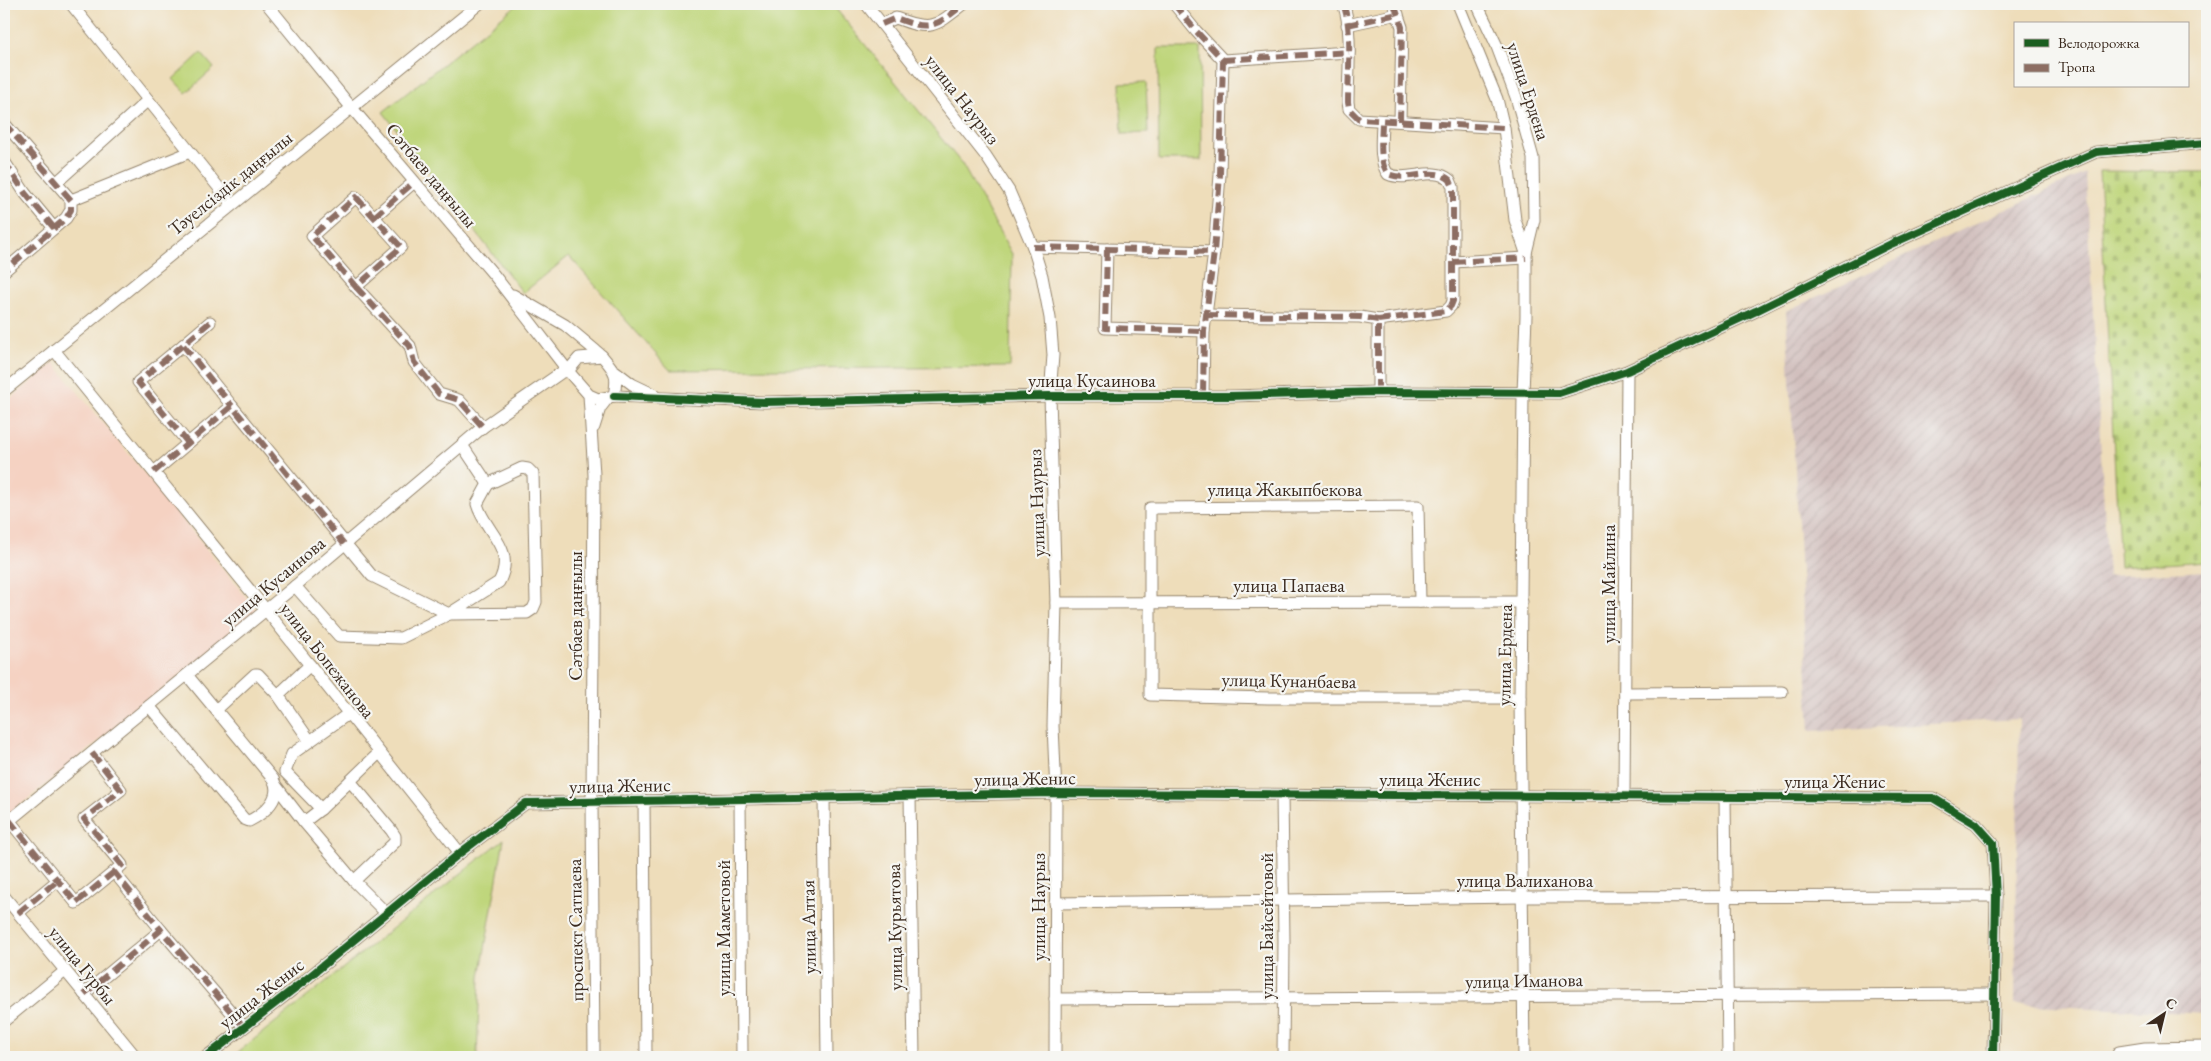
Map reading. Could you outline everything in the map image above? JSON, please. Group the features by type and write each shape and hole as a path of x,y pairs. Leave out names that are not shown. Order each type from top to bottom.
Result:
{"street":[{"path":"71,4 232,204"},
{"name":"Сәтбаев даңғылы","path":"267,4 505,290 568,371"},
{"name":"Тәуелсіздік даңғылы","path":"4,391 479,4"},
{"name":"улица Наурыз","path":"866,4 986,156 1009,191 1033,247 1042,276 1050,318 1053,355 1050,396 1056,603 1054,726 1056,793 1055,1057"},
{"path":"882,24 896,18 914,26 927,26 940,22 964,4"},
{"path":"1174,4 1196,32 1223,60 1220,175 1214,252 1204,331 1203,396"},
{"path":"1343,4 1347,25 1349,109 1359,119 1504,128"},
{"name":"улица Ердена","path":"1458,4 1496,99 1504,128 1515,220 1526,255"},
{"name":"улица Ердена","path":"1477,4 1496,44 1516,97 1532,158 1534,220 1526,255 1520,698 1524,1057"},
{"path":"1347,25 1396,9 1402,27 1400,121"},
{"path":"1223,60 1348,52"},
{"path":"56,183 148,100"},
{"path":"1206,315 1360,317 1378,320 1446,311 1451,306 1453,301 1453,187 1450,180 1438,173 1400,177 1388,174 1384,169 1382,121"},
{"path":"4,123 71,200 72,210 4,271"},
{"name":"улица Кусаинова","path":"610,398 661,397 764,402 1378,392 1559,393 1628,371 1756,311 1890,244 2096,152 2207,143"},
{"path":"71,200 190,152"},
{"path":"4,161 25,193 54,228"},
{"path":"374,217 414,182"},
{"path":"356,286 401,247 356,197 312,236 356,286 410,346 414,362 439,394 460,400 483,427"},
{"path":"1033,247 1214,252"},
{"path":"1107,249 1105,328 1204,331"},
{"path":"1453,262 1526,255"},
{"path":"505,290 565,325 632,384 661,397"},
{"path":"1378,320 1378,392"},
{"path":"188,443 138,382 210,322"},
{"path":"183,345 372,576 450,614 527,613 533,609 536,602 533,474 528,469 522,468 488,484 477,504 481,516 503,549 504,574 500,582 450,614 402,638 339,636 296,586"},
{"name":"улица Бопежанова","path":"54,350 266,610 460,853"},
{"path":"602,356 579,358 568,371 589,395 598,399 610,398"},
{"name":"улица Кусаинова","path":"7,823 296,586 483,427 562,372 568,371"},
{"path":"593,431 600,408 610,398 616,385 615,371"},
{"name":"улица Майлина","path":"1624,796 1628,371"},
{"path":"589,395 593,431"},
{"path":"154,472 232,406"},
{"name":"Сәтбаев даңғылы","path":"592,802 593,431"},
{"path":"462,445 488,484"},
{"name":"улица Жакыпбекова","path":"1150,603 1150,508 1153,506 1305,508 1416,505 1419,508 1420,602"},
{"name":"улица Папаева","path":"1056,603 1522,602"},
{"name":"улица Кунанбаева","path":"1150,603 1150,695 1277,698 1520,698"},
{"path":"278,695 310,665"},
{"path":"216,710 254,674 262,675 310,742"},
{"path":"187,675 272,779 304,822 354,881 386,913"},
{"path":"1625,693 1782,692"},
{"path":"149,706 244,819 249,821 253,819 271,804 276,796 277,787"},
{"path":"321,809 285,772 292,754 348,714"},
{"path":"7,823 76,903 114,872 122,865 84,820 121,790 92,753"},
{"path":"304,822 321,809 380,753"},
{"path":"350,781 395,836 395,842 354,881"},
{"name":"улица Женис","path":"206,1057 460,853 526,803 1056,793 1933,798 1976,824 1993,843 1996,896"},
{"name":"улица Байсейтовой","path":"1282,795 1283,1057"},
{"name":"улица Курьятова","path":"910,796 914,1057"},
{"name":"улица Алтая","path":"824,797 827,1057"},
{"path":"1725,797 1728,1057"},
{"name":"улица Маметовой","path":"740,799 742,1057"},
{"path":"644,800 646,1057"},
{"name":"проспект Сатпаева","path":"592,802 594,1057"},
{"path":"114,872 244,1027"},
{"path":"18,913 57,880"},
{"name":"улица Гурбы","path":"4,896 136,1057"},
{"path":"1993,1057 1996,896"},
{"name":"улица Валиханова","path":"1055,903 1522,897 1996,896"},
{"path":"84,994 161,930"},
{"path":"4,1021 65,971"},
{"name":"улица Иманова","path":"1055,1000 1993,994"},
{"path":"2116,1057 2119,1052 2145,1048 2207,1048"}],"shaded area":[{"path":"2085,173 2108,576 2207,571 2207,1014 2015,1004 2019,719 1810,731 1786,311"},
{"path":"54,363 258,612 4,818 4,404"}],"green space":[{"path":"518,4 832,4 962,164 1012,254 1010,367 670,370 569,256 523,293 383,112"},
{"path":"1158,48 1200,48 1201,160 1159,160"},
{"path":"201,53 214,68 186,93 173,79"},
{"path":"1146,82 1148,133 1122,134 1120,83"},
{"path":"2099,171 2207,172 2207,561 2120,567"},
{"path":"504,839 480,977 477,1057 232,1057"}],"marked path":[{"path":"882,24 896,18 926,26 939,22 964,4"},
{"path":"1174,4 1223,60 1220,175 1214,252 1204,331 1203,396"},
{"path":"1343,4 1349,38 1348,102 1349,109 1359,119 1504,128"},
{"path":"1394,4 1402,27 1400,121"},
{"path":"1347,25 1398,14"},
{"path":"1223,60 1349,52"},
{"path":"1378,392 1378,320 1446,311 1453,301 1453,187 1450,180 1436,174 1404,177 1388,174 1382,156 1382,121"},
{"path":"4,123 71,200 71,210 66,218 4,271"},
{"path":"4,161 25,193 54,228"},
{"path":"374,217 414,182"},
{"path":"356,197 401,247 356,287 312,236 356,197"},
{"path":"1033,247 1214,252"},
{"path":"1107,249 1105,328 1204,331"},
{"path":"1453,262 1526,258"},
{"path":"356,287 410,346 414,362 439,394 459,400 483,427"},
{"path":"1206,315 1360,317 1378,320"},
{"path":"210,322 183,345 232,406"},
{"path":"183,345 138,382 188,443"},
{"path":"154,472 232,406 344,544"},
{"path":"92,753 121,790 84,819 122,865 114,872 161,930"},
{"path":"9,820 76,903 114,872"},
{"path":"18,913 57,881"},
{"path":"84,994 161,930 244,1027"}],"cycle path":[{"path":"614,396 764,402 1050,396 1229,396 1378,392 1559,393 1627,371 1756,311 1891,244 2096,152 2207,143"},
{"path":"206,1057 304,981 460,853 526,803 1056,793 1933,798 1976,824 1993,843 1996,896 1993,1057"}]}
